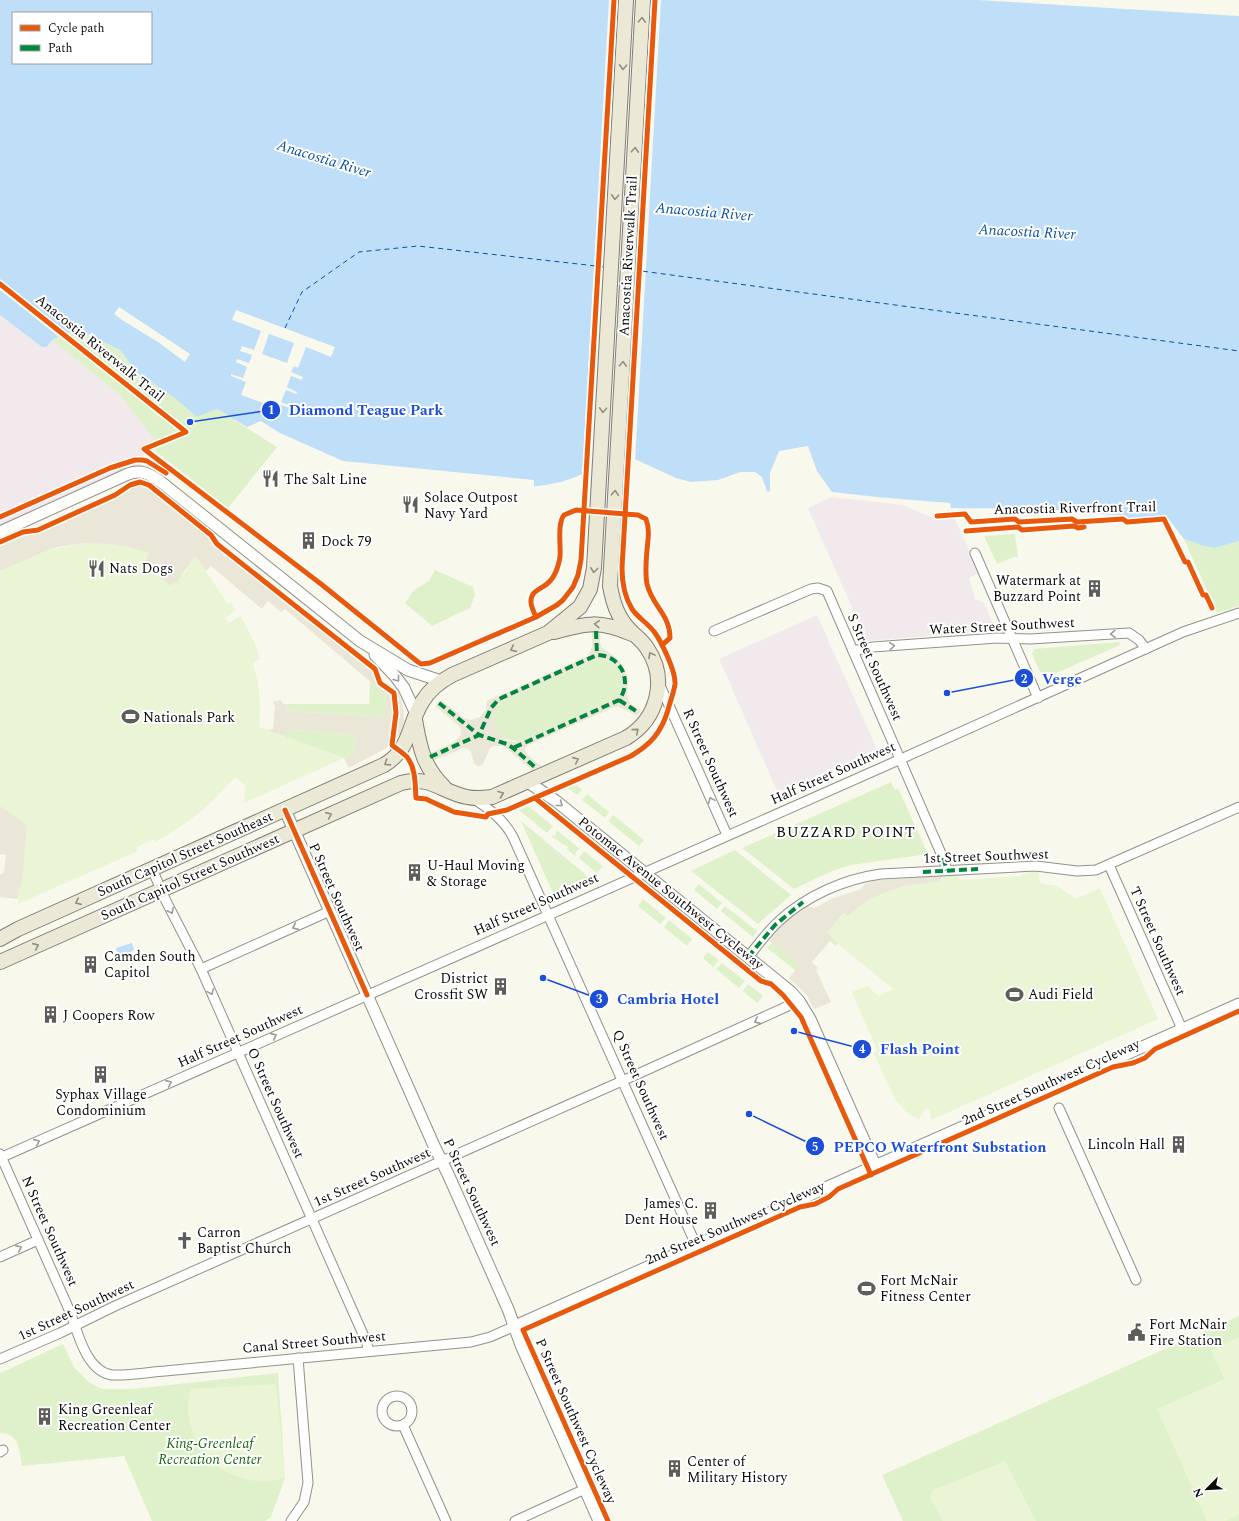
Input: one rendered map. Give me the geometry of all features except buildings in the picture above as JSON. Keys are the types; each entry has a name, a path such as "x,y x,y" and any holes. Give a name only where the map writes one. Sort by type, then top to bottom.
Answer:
{"main road":[{"name":"South Capitol Street Southeast","path":"0,939 18,929 285,810 388,762 397,756 404,745 415,717 428,694 441,681 548,633 576,612 587,596 593,576 596,532 626,0"},
{"name":"South Capitol Street Southwest","path":"0,962 401,783 423,781 460,795 473,798 492,797 632,734 643,725 652,711 657,697 657,668 651,654 641,640 620,617 611,594 610,579 643,0"},
{"path":"548,633 581,625 596,624 612,626 635,634"},
{"name":"South Capitol Street Southwest","path":"415,717 421,753 424,760 434,776 448,790"},
{"path":"0,935 18,929"}],"street":[{"path":"1,529 128,474 142,471 161,482 360,641 395,676 404,688 415,717"},
{"path":"975,553 1038,698"},
{"name":"S Street Southwest","path":"714,631 811,589 821,588 827,591 947,870"},
{"name":"Half Street Southwest","path":"0,1156 1187,631 1239,613"},
{"name":"Water Street Southwest","path":"853,652 868,648 888,646 997,638 1030,639 1129,633 1140,640 1146,649"},
{"path":"360,641 408,670 441,681"},
{"name":"R Street Southwest","path":"658,681 727,835"},
{"path":"528,782 556,801 788,988 799,1001 810,1019 875,1165"},
{"name":"Q Street Southwest","path":"473,798 491,810 511,833 696,1245"},
{"name":"1st Street Southwest","path":"748,956 771,929 803,902 848,882 871,876 947,870 1036,866 1089,871 1098,870 1239,808"},
{"name":"P Street Southwest","path":"285,810 442,1161 515,1326 524,1352 600,1521"},
{"name":"T Street Southwest","path":"1109,865 1182,1029"},
{"name":"O Street Southwest","path":"152,869 160,890 201,970 238,1052 366,1341 368,1351"},
{"path":"201,970 330,912"},
{"name":"1st Street Southwest","path":"0,1360 799,1001"},
{"path":"515,1326 1239,1004"},
{"path":"1059,1108 1136,1280"},
{"name":"N Street Southwest","path":"0,1156 91,1362 98,1369 112,1374"},
{"path":"0,1257 38,1240"},
{"name":"Canal Street Southwest","path":"112,1374 165,1371 474,1341 490,1337 515,1326"},
{"path":"292,1521 304,1502 308,1483 298,1358"},
{"path":"403,1425 446,1521"},
{"path":"515,1521 585,1489"}],"shaded area":[{"path":"0,315 42,347 47,347 52,340 120,395 154,439 145,443 141,471 0,533"},
{"path":"137,484 146,485 212,539 214,543 372,668 377,669 380,677 398,691 403,706 404,719 402,731 392,745 349,768 344,758 354,754 356,735 286,729 285,736 266,730 273,729 275,707 273,702 281,700 283,704 288,704 287,711 385,717 387,696 285,609 281,612 268,601 262,609 211,566 206,571 195,556 176,583 174,582 171,586 159,577 162,572 145,563 149,553 129,547 110,544 84,543 58,547 0,571 0,544 28,531 34,532 124,492 127,487"},
{"path":"831,497 903,505 936,519 954,517 979,573 969,578 975,599 984,603 994,627 990,631 867,641 808,508"},
{"path":"817,615 877,749 778,793 719,659"},
{"path":"592,631 600,631 600,642 602,648 617,658 624,667 628,679 628,699 631,704 641,710 637,716 619,707 614,707 528,745 525,749 526,753 541,766 532,770 505,747 501,746 494,746 490,748 483,764 480,766 477,766 474,763 471,752 464,748 432,761 429,754 456,741 461,735 459,726 435,706 441,700 464,718 471,720 480,717 486,709 487,701 588,656 592,647","holes":["594,660 608,660 621,672 623,684 620,692 614,699 524,740 513,742 507,740 498,733 493,717 498,705 503,701"]},
{"path":"0,806 27,825 22,886 19,888 18,899 0,897 0,875 4,873 6,855 0,854"},
{"path":"945,876 939,880 940,881 904,886 886,892 868,900 848,916 843,913 827,933 838,943 836,946 830,941 812,962 818,968 816,970 831,1002 820,1007 814,1009 806,994 789,978 799,965 768,940 782,924 806,905 815,908 831,899 861,889 865,884 877,880"}],"green space":[{"path":"75,330 84,332 120,350 138,373 176,399 197,417 217,409 277,447 228,508 145,443 154,439 120,395 52,340"},
{"path":"1015,534 1018,557 1014,557 997,564 984,536"},
{"path":"1184,539 1215,548 1239,541 1239,606 1217,613"},
{"name":"Nationals Park","path":"84,543 110,544 129,547 149,553 162,572 176,582 187,570 186,568 195,556 228,604 231,602 236,610 225,618 229,623 240,616 256,648 260,659 253,663 259,695 259,727 285,736 288,739 289,737 300,743 301,742 344,758 244,803 246,786 235,777 208,805 167,835 155,842 154,839 137,847 138,851 18,904 19,888 22,886 27,825 0,806 0,571 46,551"},
{"path":"435,570 473,587 475,595 470,608 432,626 405,603 414,590 429,581"},
{"path":"1119,642 1120,645 1045,678 1042,676 1032,654 1034,649"},
{"path":"599,659 613,664 618,668 621,674 623,680 622,686 614,699 524,740 515,741 507,739 500,735 496,730 493,723 493,716 503,701"},
{"path":"370,682 387,696 386,717 287,711 288,704 369,704"},
{"path":"285,729 356,735 354,754 344,758 300,743 289,737 289,739 285,738"},
{"path":"891,782 895,790 898,788 928,854 851,865 832,871 794,889 742,848"},
{"path":"576,785 582,790 577,795 568,788"},
{"path":"587,794 609,812 605,818 582,800"},
{"path":"528,806 553,826 547,833 519,810"},
{"path":"613,815 644,840 639,846 608,821"},
{"path":"521,821 591,879 554,895"},
{"path":"557,830 580,849 575,852 575,856 567,849 568,847 552,837 553,835 555,836"},
{"path":"735,850 791,895 758,924 691,871"},
{"path":"584,851 603,866 597,873 579,858"},
{"name":"Audi Field","path":"1038,868 1040,883 1057,886 1076,899 1100,888 1158,1019 931,1120 930,1110 925,1108 919,1120 907,1113 895,1099 874,1054 877,1050 852,992 867,986 879,996 893,989 826,934 843,913 848,916 868,900 904,886 939,880 956,872 960,880 1020,876"},
{"path":"699,884 722,903 717,909 694,890"},
{"path":"643,899 666,918 660,924 638,906"},
{"path":"725,906 757,931 753,937 721,911"},
{"path":"669,920 692,939 687,946 664,927"},
{"path":"772,943 799,965 795,970 767,948"},
{"path":"708,952 719,960 713,967 703,958"},
{"path":"722,963 745,981 739,988 716,969"},
{"path":"748,984 763,996 757,1003 743,991"},
{"path":"1239,1316 1239,1521 903,1521 882,1475"},
{"path":"1239,1337 1239,1515 1226,1521 1207,1521 1157,1409 1224,1379 1211,1350"},
{"name":"King-Greenleaf Recreation Center","path":"63,1344 74,1367 89,1382 102,1389 132,1389 278,1373 285,1478 271,1517 265,1521 152,1521 124,1456 22,1466 19,1449 15,1439 6,1434 0,1433 0,1373"},
{"path":"276,1384 285,1478 270,1481 245,1479 223,1470 213,1463 198,1444 193,1433 188,1407 190,1389"},
{"path":"1005,1461 1036,1521 943,1521 930,1498 933,1490"}],"water":[{"name":"Anacostia River","path":"0,0 978,0 1239,16 1239,541 1215,548 1184,539 1167,517 1128,519 1124,516 1046,509 951,508 950,503 832,492 817,471 808,446 779,451 770,473 769,492 767,491 762,477 755,472 741,472 718,480 691,482 676,478 626,455 611,453 584,473 570,479 540,486 534,486 534,480 343,461 280,433 261,421 247,427 217,409 197,417 176,399 138,373 120,350 84,332 75,330 52,340 47,347 42,347 0,315"},
{"path":"132,943 134,950 119,958 116,948"}],"pier":[{"path":"609,0 661,0 635,462 617,455 612,455 598,467 582,476"},
{"path":"0,279 67,333 59,337 0,290"},
{"path":"119,307 190,354 185,362 158,342 114,314"},
{"path":"236,310 335,347 331,357 306,347 298,368 294,366 291,372 303,377 302,380 291,376 287,387 297,392 296,394 286,390 281,402 293,407 292,409 276,403 274,407 241,395 246,382 231,376 231,374 243,378 247,367 236,362 237,359 249,363 252,355 240,351 242,346 254,350 261,331 232,320","holes":["269,334 294,343 287,363 262,354"]}],"ferry route":[{"path":"285,328 302,292 359,252 418,246 605,267"},
{"path":"634,270 1239,351"}],"marked path":[{"path":"596,631 597,655"},
{"path":"430,757 479,735 491,708 499,699 597,655 613,659 618,664 625,677 623,693 619,700 513,748"},
{"path":"619,700 639,713"},
{"path":"439,703 479,735 507,744 536,768"},
{"path":"943,858 947,870"},
{"path":"923,872 978,869"},
{"path":"748,957 775,925 803,902"}],"cycle path":[{"name":"Anacostia Riverwalk Trail","path":"0,284 186,432 144,449 321,584 421,664 430,663 536,617 563,600 573,587 578,575 581,560 614,0"},
{"name":"Anacostia Riverwalk Trail","path":"0,542 23,532 38,530 115,495 130,485 140,482 149,485 211,535 217,544 375,669 380,683 394,693 396,713 392,745 410,761 414,777 416,798 426,799 454,812 486,817 488,814 507,810 631,756 644,747 650,742 662,725 675,684 671,665 665,650 653,630 634,612 629,604 624,589 622,574 655,0"},
{"path":"0,517 110,468 135,460 147,461 166,473"},
{"path":"536,617 531,599 534,593 550,581 557,570 560,557 561,524 564,515 576,510 638,515 646,519 648,527 646,576 649,592 664,616 669,630 670,638 662,645"},
{"name":"Anacostia Riverfront Trail","path":"937,516 965,514 971,522 1015,519 1019,522 1072,519 1077,522 1123,519 1127,522 1164,519 1185,562 1188,562 1203,595 1206,595 1212,608"},
{"path":"966,531 1018,527 1022,530 1074,526 1078,528 1084,527"},
{"name":"Potomac Avenue Southwest Cycleway","path":"535,798 761,981 771,984 783,995 801,1017 871,1175"},
{"path":"285,810 367,995"},
{"name":"2nd Street Southwest Cycleway","path":"608,1521 523,1330 800,1207 815,1204 829,1197 838,1189 1113,1067 1133,1063 1145,1058 1155,1049 1239,1011"}],"place":[{"name":"Diamond Teague Park","path":"190,422"},
{"name":"The Salt Line","path":"271,479"},
{"name":"Solace Outpost Navy Yard","path":"411,505"},
{"name":"Dock 79","path":"308,541"},
{"name":"Nats Dogs","path":"96,568"},
{"name":"Watermark at Buzzard Point","path":"1094,588"},
{"name":"Verge","path":"947,693"},
{"name":"Nationals Park","path":"130,717"},
{"name":"U-Haul Moving & Storage","path":"414,873"},
{"name":"Camden South Capitol","path":"91,964"},
{"name":"Cambria Hotel","path":"543,978"},
{"name":"District Crossfit SW","path":"501,986"},
{"name":"Audi Field","path":"1015,994"},
{"name":"J Coopers Row","path":"50,1015"},
{"name":"Flash Point","path":"794,1031"},
{"name":"Syphax Village Condominium","path":"101,1074"},
{"name":"PEPCO Waterfront Substation","path":"749,1114"},
{"name":"Lincoln Hall","path":"1178,1144"},
{"name":"James C. Dent House","path":"711,1211"},
{"name":"Carron Baptist Church","path":"184,1240"},
{"name":"Fort McNair Fitness Center","path":"867,1288"},
{"name":"Fort McNair Fire Station","path":"1136,1332"},
{"name":"King Greenleaf Recreation Center","path":"45,1417"},
{"name":"Center of Military History","path":"674,1469"}],"district":[{"name":"BUZZARD POINT","path":"846,832"}]}
